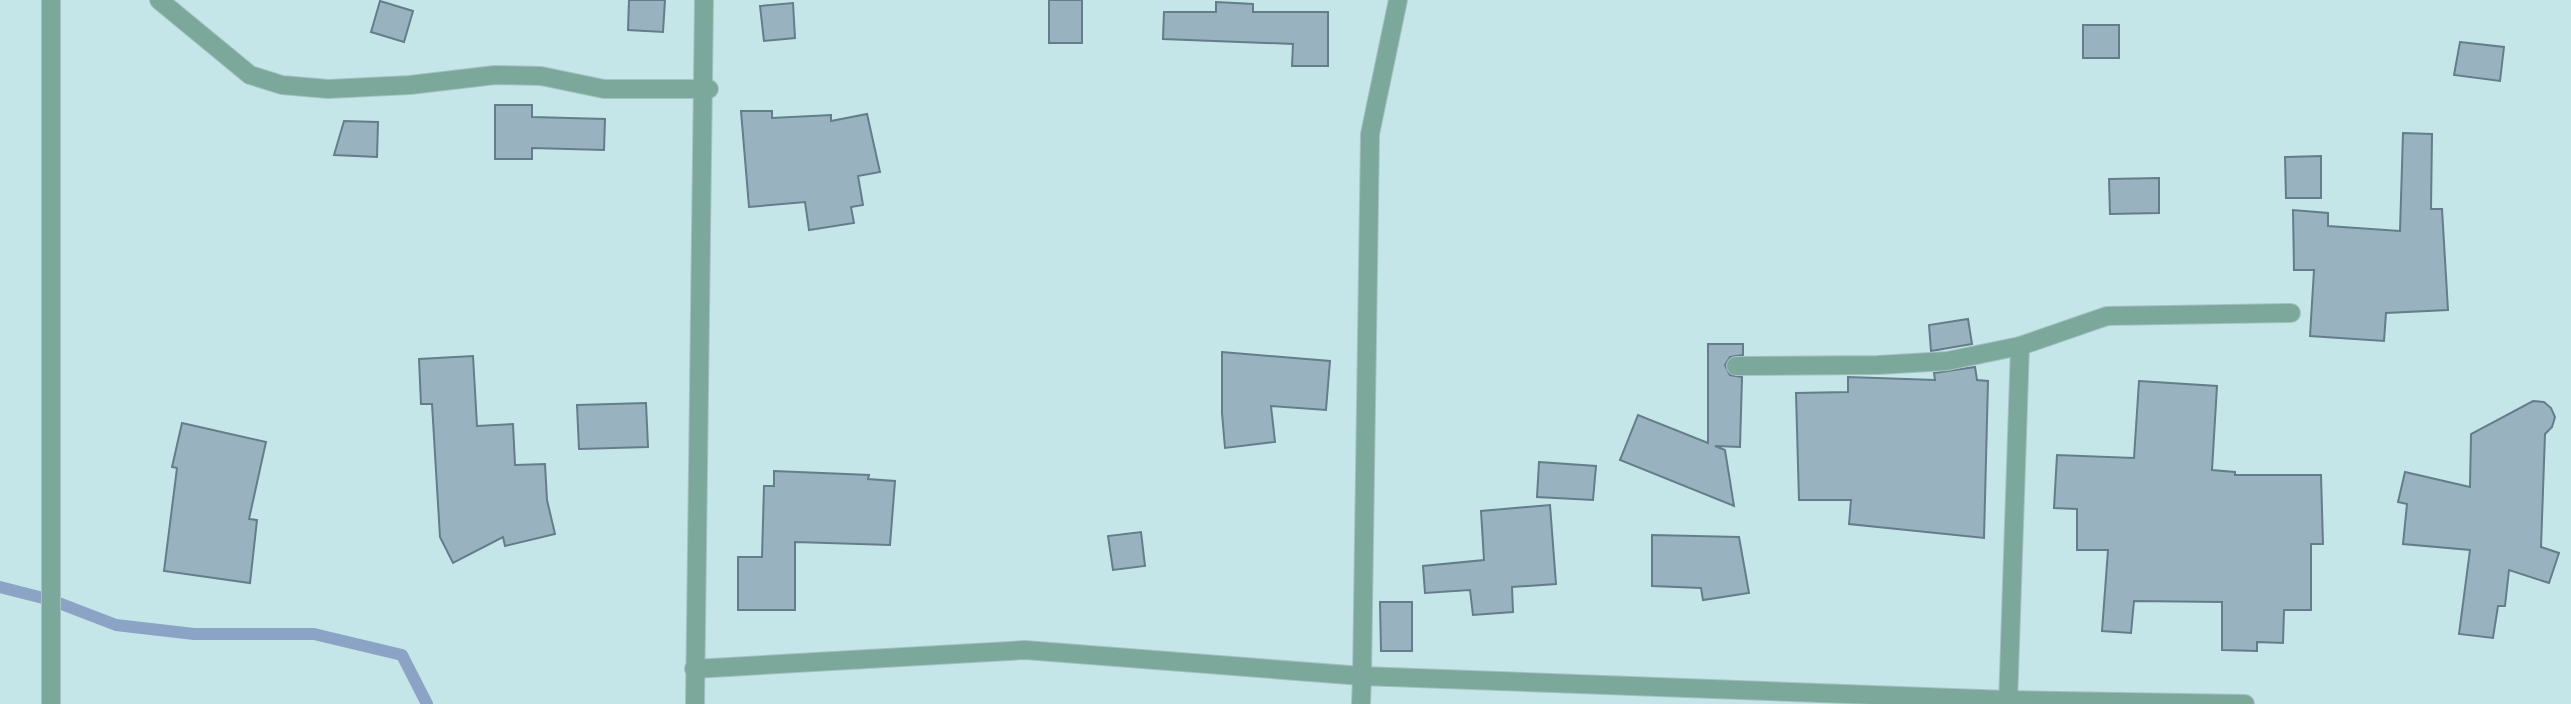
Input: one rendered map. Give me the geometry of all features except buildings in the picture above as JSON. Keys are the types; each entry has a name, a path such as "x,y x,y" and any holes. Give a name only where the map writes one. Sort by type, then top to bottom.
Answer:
{"street":[{"path":"51,0 51,704"},
{"path":"159,0 250,75 282,85 328,89 410,85 495,75 541,76 604,89 707,89"},
{"path":"695,704 707,89 704,0"},
{"path":"1362,704 1370,134 1398,0"},
{"path":"1736,366 1878,365 1947,361 2020,345 2107,316 2291,313"},
{"path":"2008,702 2020,345"},
{"path":"694,669 1025,650 1362,676 2008,702 2245,704"}],"waterway":[{"path":"0,587 51,600 116,625 194,634 314,634 402,655 427,704"}]}
